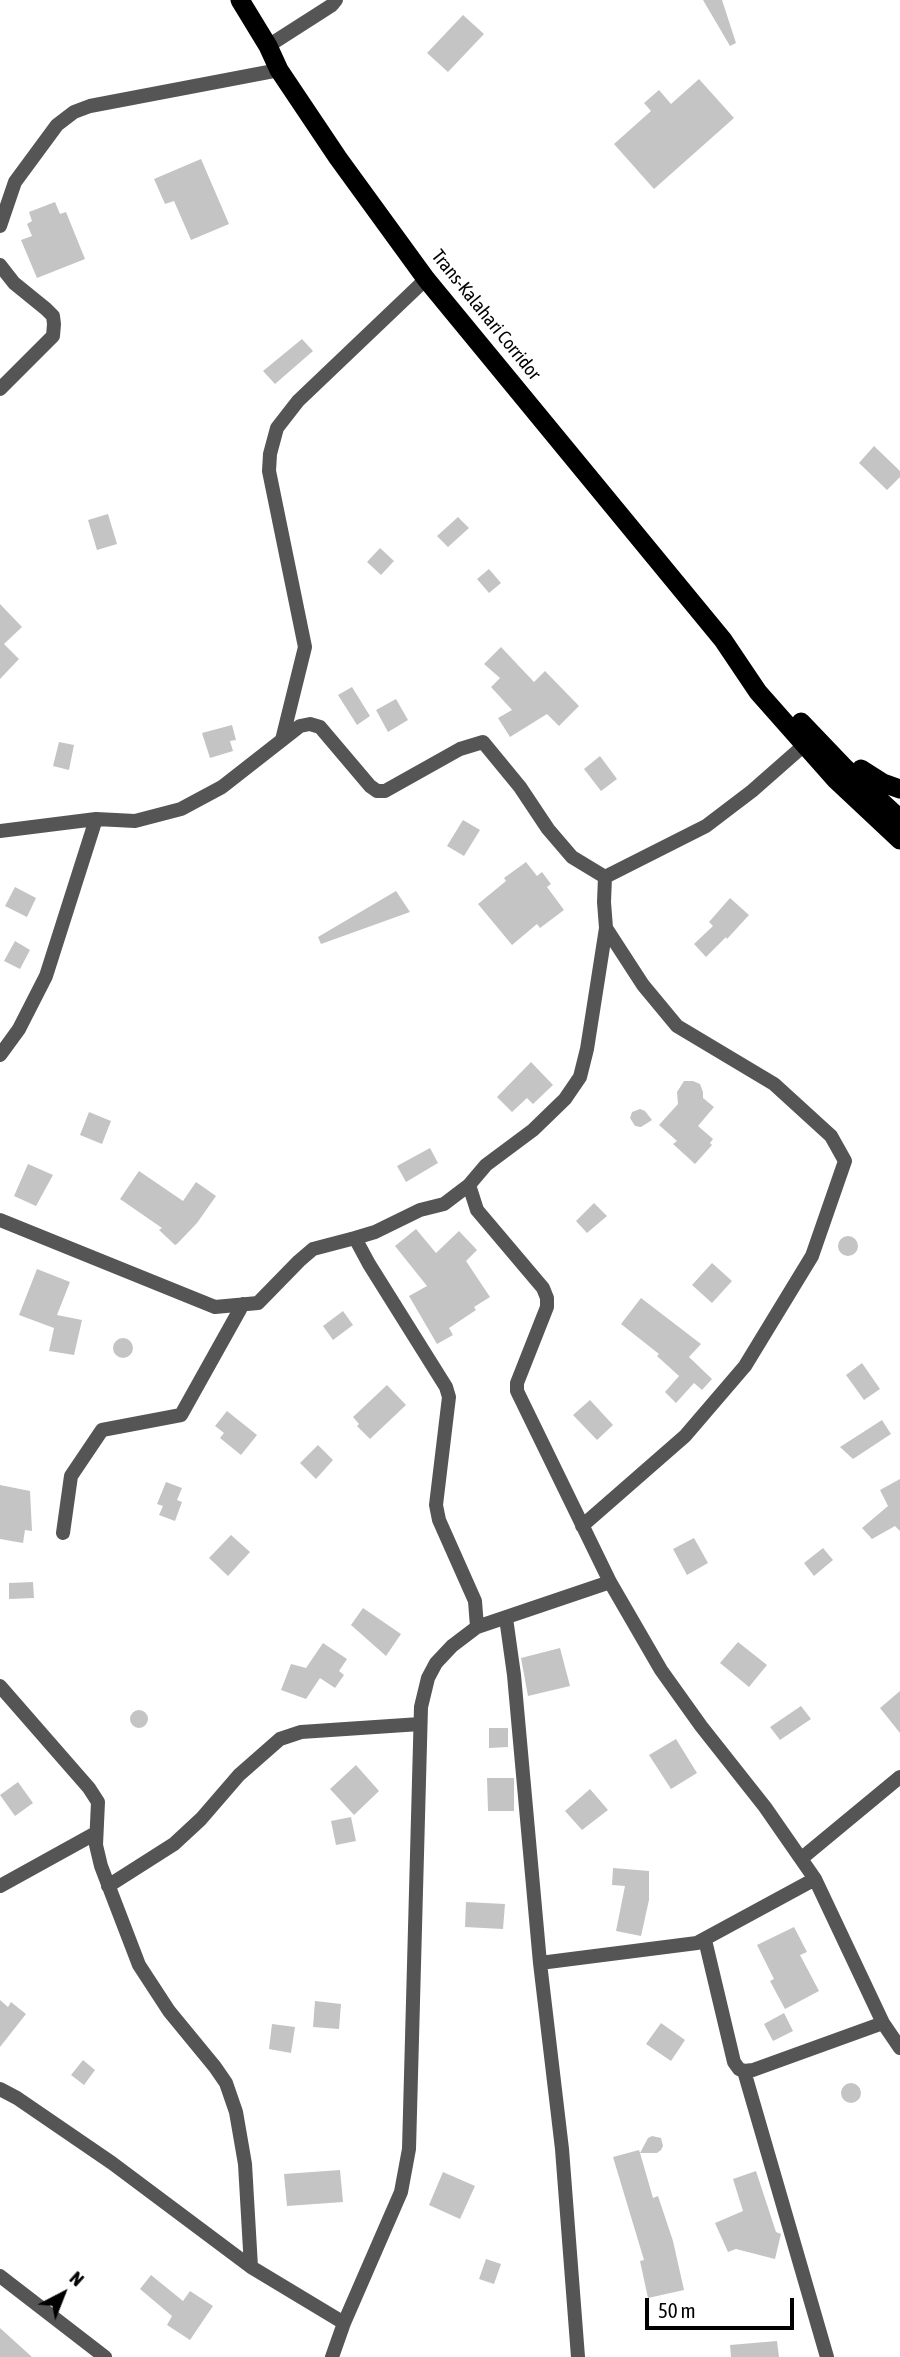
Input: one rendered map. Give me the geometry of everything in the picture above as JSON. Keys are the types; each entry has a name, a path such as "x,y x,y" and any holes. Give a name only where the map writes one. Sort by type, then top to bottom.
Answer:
{"highway":[{"name":"Trans-Kalahari Corridor","path":"240,0 279,70 338,158 426,279 723,640 766,683 835,779 900,840"},
{"name":"Trans-Kalahari Corridor","path":"809,741 900,819"},
{"path":"809,741 883,783 900,789"}],"street":[{"path":"268,46 332,5 335,0"},
{"path":"0,226 15,182 57,125 74,112 90,106 279,70"},
{"path":"0,265 14,283 53,316 54,324 53,336 0,389"},
{"path":"282,740 305,647 269,471 277,428 298,401 426,279"},
{"path":"0,831 96,819 135,821 181,809 222,788 300,726 310,724 320,727 377,791 385,791 460,749 483,742 520,787 548,830 572,857 605,877"},
{"path":"605,877 706,826 752,791 809,741"},
{"path":"0,1055 19,1029 47,976 96,819"},
{"path":"0,1220 215,1307 258,1303 313,1249 374,1232 420,1210 444,1203 470,1185 486,1165 533,1129 565,1099 580,1077 606,928 605,877"},
{"path":"582,1526 685,1436 745,1366 811,1256 845,1161 831,1136 774,1084 677,1026 643,985 606,928"},
{"path":"470,1185 477,1210 543,1288 547,1298 547,1307 517,1383 517,1391 582,1526 610,1582 661,1670 815,1879 883,2023 900,2048"},
{"path":"355,1238 446,1387 449,1397 436,1505 439,1520 475,1601 477,1627"},
{"path":"63,1533 71,1476 102,1430 181,1415 243,1304"},
{"path":"332,2357 401,2192 409,2149 421,1707 428,1678 436,1663 452,1646 477,1627 610,1582"},
{"path":"506,1618 540,1963 562,2150 578,2357"},
{"path":"0,1686 89,1788 98,1802 96,1845 108,1885 139,1965 169,2011 226,2083 236,2112 245,2164 251,2267"},
{"path":"108,1885 174,1844 201,1819 239,1775 280,1739 301,1732 421,1724"},
{"path":"802,1858 900,1777"},
{"path":"0,1886 96,1833"},
{"path":"540,1963 689,1946 705,1940 815,1879"},
{"path":"705,1940 734,2062 744,2071 883,2023"},
{"path":"744,2071 827,2357"},
{"path":"0,2089 112,2163 251,2267 344,2323"},
{"path":"0,2276 105,2357"}],"building":[{"path":"703,0 722,0 736,43 730,46"},
{"path":"463,15 484,34 448,72 427,53"},
{"path":"699,79 734,118 654,189 614,144 651,111 644,103 659,90 671,104"},
{"path":"201,159 229,224 191,240 174,201 165,204 154,179"},
{"path":"55,202 60,214 66,212 85,259 37,278 21,240 32,236 27,224 32,221 29,212"},
{"path":"302,339 313,351 275,384 263,371"},
{"path":"874,446 900,471 900,477 887,490 859,463"},
{"path":"108,514 117,544 97,550 88,520"},
{"path":"458,517 469,528 448,547 437,536"},
{"path":"380,548 394,561 381,575 367,562"},
{"path":"489,569 501,583 489,593 477,579"},
{"path":"0,604 22,627 4,644 19,659 0,679"},
{"path":"501,647 534,682 545,671 579,706 559,726 547,714 510,737 498,718 512,710 491,687 500,678 484,664"},
{"path":"352,687 370,716 357,725 338,695"},
{"path":"396,699 408,720 388,732 376,710"},
{"path":"232,725 236,740 230,741 233,751 210,758 202,733"},
{"path":"59,742 74,745 69,770 53,766"},
{"path":"600,756 617,779 601,791 584,769"},
{"path":"463,820 480,830 464,856 447,846"},
{"path":"526,862 537,876 542,872 551,884 547,887 564,910 540,928 537,924 512,945 478,904 506,881 504,878"},
{"path":"15,887 36,898 27,917 5,906"},
{"path":"396,891 410,912 321,944 318,937"},
{"path":"730,898 749,915 706,957 694,944 713,926 709,922"},
{"path":"15,941 30,950 20,969 4,961"},
{"path":"531,1062 553,1085 533,1104 527,1098 512,1112 497,1097"},
{"path":"684,1081 700,1084 703,1098 714,1107 698,1126 713,1139 710,1143 712,1145 695,1164 673,1144 677,1141 659,1125 678,1104 677,1092"},
{"path":"640,1109 652,1120 641,1127 635,1126 630,1118 632,1112"},
{"path":"89,1112 111,1121 102,1144 80,1135"},
{"path":"430,1148 438,1163 406,1182 397,1166"},
{"path":"28,1164 53,1175 36,1206 14,1196"},
{"path":"139,1171 183,1201 196,1182 216,1196 197,1223 177,1244 159,1230 162,1228 120,1199"},
{"path":"594,1203 607,1216 587,1233 576,1221"},
{"path":"416,1229 436,1253 459,1231 477,1250 466,1261 490,1297 449,1328 453,1335 437,1344 409,1296 427,1286 395,1246"},
{"path":"848,1236 855,1239 858,1246 855,1253 848,1256 841,1253 838,1246 841,1239"},
{"path":"712,1263 732,1281 712,1303 692,1285"},
{"path":"37,1269 70,1282 57,1315 82,1320 74,1355 49,1351 54,1328 19,1315"},
{"path":"641,1298 701,1344 689,1357 712,1379 702,1390 694,1383 676,1403 665,1392 679,1376 657,1356 659,1354 621,1324"},
{"path":"343,1311 353,1325 333,1340 323,1326"},
{"path":"123,1338 130,1341 133,1348 130,1355 123,1358 116,1355 113,1348 116,1341"},
{"path":"862,1363 880,1389 864,1400 846,1375"},
{"path":"387,1385 406,1405 370,1439 357,1426 359,1424 353,1417"},
{"path":"590,1400 613,1425 597,1440 573,1415"},
{"path":"227,1411 257,1435 241,1455 220,1438 224,1433 215,1426"},
{"path":"882,1420 891,1434 853,1459 840,1447"},
{"path":"318,1445 333,1460 316,1479 300,1463"},
{"path":"900,1479 900,1531 895,1526 872,1539 862,1528 888,1506 880,1490"},
{"path":"166,1482 182,1488 177,1500 182,1502 175,1521 159,1515 163,1506 157,1504"},
{"path":"0,1485 30,1491 32,1531 25,1530 23,1543 0,1539"},
{"path":"231,1535 250,1552 228,1576 209,1558"},
{"path":"694,1538 708,1563 687,1575 673,1549"},
{"path":"823,1548 833,1560 814,1576 804,1563"},
{"path":"33,1582 34,1598 9,1599 9,1583"},
{"path":"363,1608 401,1634 386,1656 351,1625"},
{"path":"738,1642 767,1665 749,1687 720,1663"},
{"path":"323,1643 347,1659 339,1671 344,1675 335,1688 320,1678 306,1699 281,1690 291,1664 306,1668"},
{"path":"560,1648 570,1686 528,1696 521,1658"},
{"path":"900,1691 900,1733 880,1708"},
{"path":"801,1706 811,1719 780,1740 770,1727"},
{"path":"139,1710 145,1713 148,1719 145,1725 139,1728 133,1725 130,1719 133,1713"},
{"path":"489,1728 508,1728 508,1747 489,1748"},
{"path":"676,1739 697,1773 671,1789 649,1755"},
{"path":"356,1765 379,1791 354,1815 330,1789"},
{"path":"487,1778 514,1778 514,1811 488,1811"},
{"path":"18,1782 33,1803 15,1816 0,1795"},
{"path":"590,1789 608,1810 582,1830 565,1811"},
{"path":"351,1817 356,1841 336,1845 331,1821"},
{"path":"613,1868 649,1871 649,1900 641,1936 616,1931 625,1886 612,1885"},
{"path":"466,1902 505,1904 503,1929 465,1927"},
{"path":"794,1927 807,1952 800,1955 819,1991 785,2009 770,1981 774,1979 757,1945"},
{"path":"0,2000 8,2007 11,2002 26,2014 0,2047"},
{"path":"315,2001 341,2004 339,2029 313,2027"},
{"path":"784,2013 793,2031 773,2041 764,2024"},
{"path":"661,2023 685,2040 671,2061 646,2044"},
{"path":"272,2024 295,2027 291,2053 269,2049"},
{"path":"83,2060 95,2070 84,2085 71,2075"},
{"path":"851,2083 858,2086 861,2093 858,2100 851,2103 844,2100 841,2093 844,2086"},
{"path":"648,2138 661,2138 663,2146 657,2153 640,2153"},
{"path":"639,2150 653,2198 658,2196 673,2241 684,2290 648,2298 640,2261 644,2260 613,2157"},
{"path":"340,2170 343,2202 287,2206 284,2174"},
{"path":"756,2171 776,2232 781,2234 775,2259 736,2249 728,2252 715,2223 743,2211 733,2179"},
{"path":"443,2172 475,2186 460,2219 429,2205"},
{"path":"486,2259 501,2264 494,2284 479,2279"},
{"path":"151,2275 183,2301 190,2291 213,2306 190,2340 167,2325 172,2316 140,2289"},
{"path":"0,2328 32,2357 0,2357"},
{"path":"777,2341 779,2357 731,2357 730,2345"}]}
